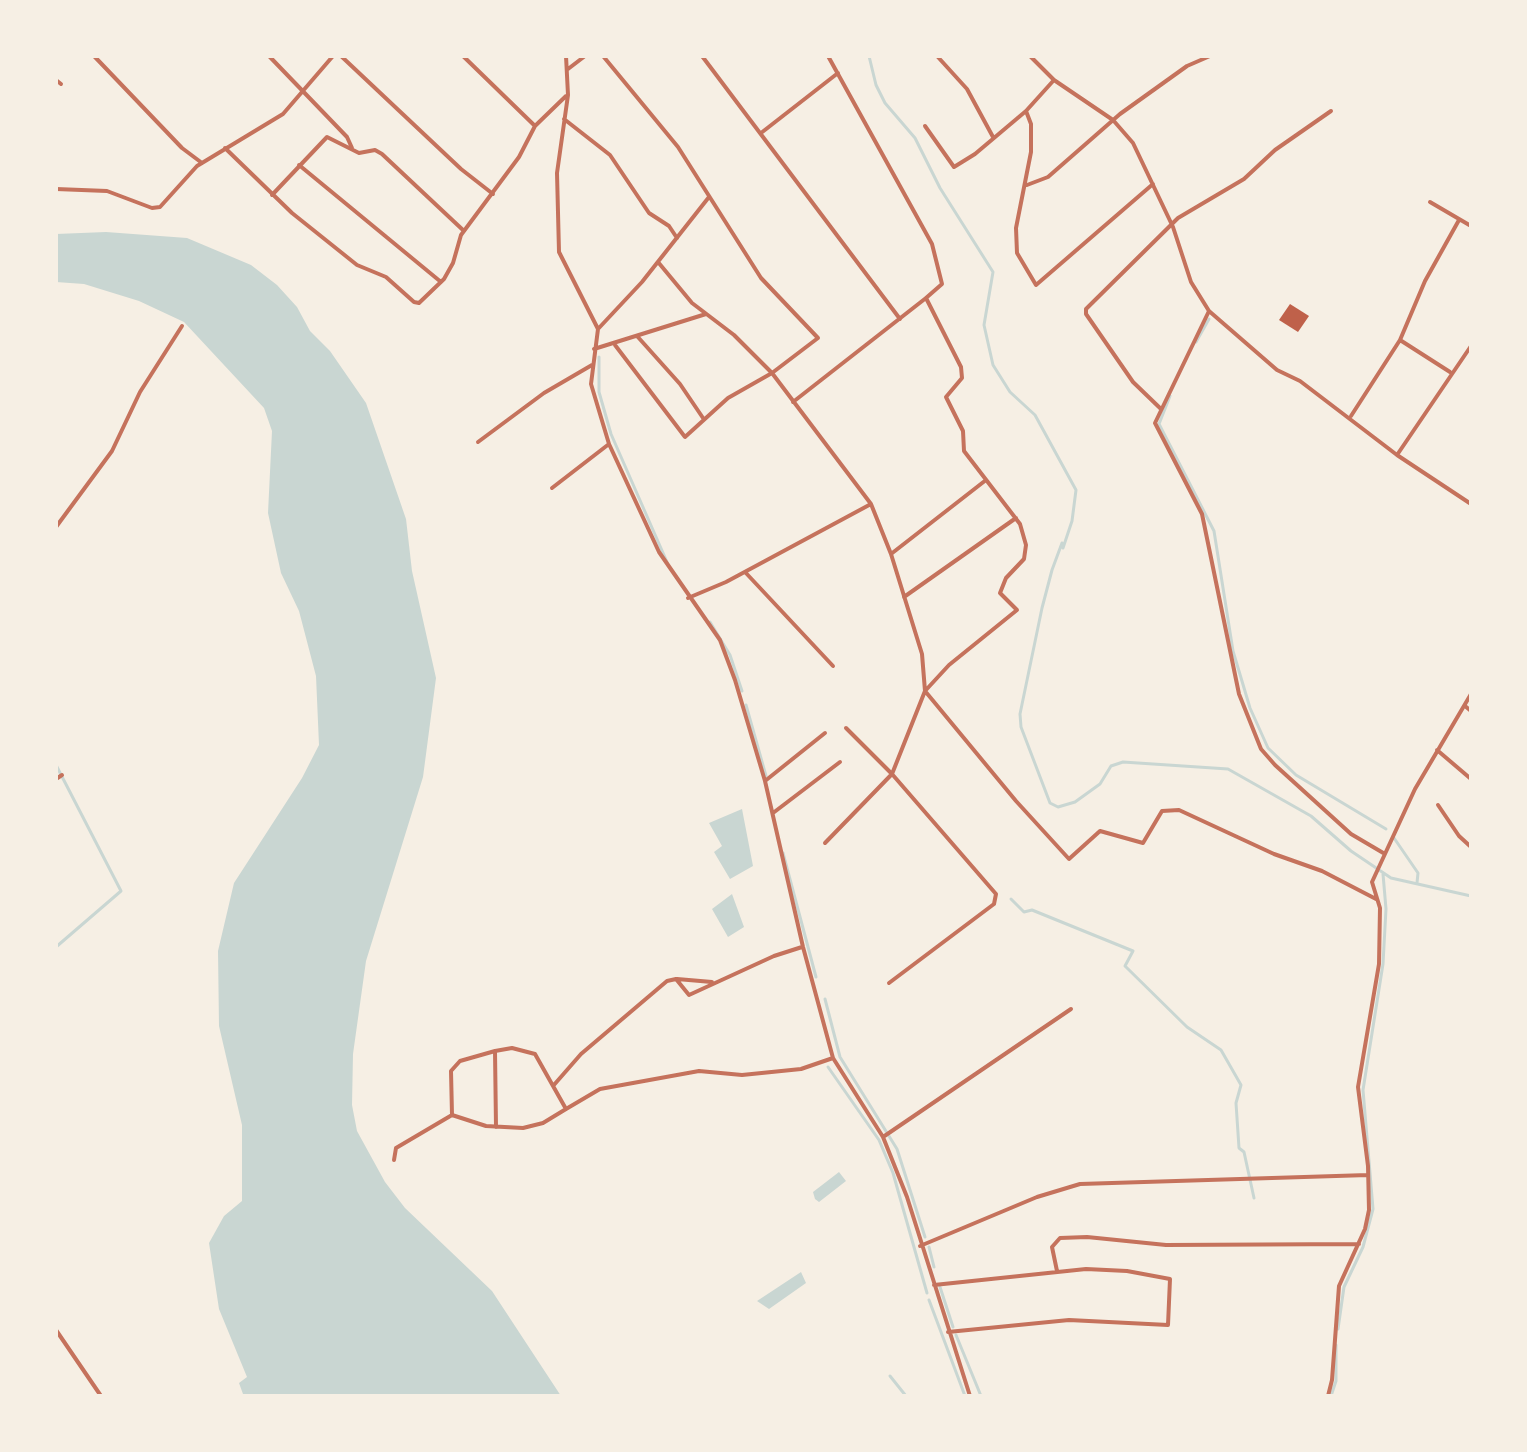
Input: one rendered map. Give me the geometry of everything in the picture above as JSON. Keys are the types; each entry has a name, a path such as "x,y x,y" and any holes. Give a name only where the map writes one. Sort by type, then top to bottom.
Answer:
{"street":[{"path":"94,56 182,148 202,163"},
{"path":"269,56 347,137 352,148"},
{"path":"56,189 107,191 152,208 160,207 202,163 283,114 333,56"},
{"path":"341,56 461,169 493,194"},
{"path":"463,56 535,126"},
{"path":"566,56 568,95 557,173 559,252 598,329"},
{"path":"568,69 585,56"},
{"path":"603,56 678,147 761,278 818,338 772,373 739,390 685,437 615,345"},
{"path":"793,402 942,284 932,244 849,99 828,56"},
{"path":"937,56 967,89 993,137"},
{"path":"1030,56 1054,80 1113,120 1133,143 1173,227 1191,282 1209,311 1277,370 1300,381 1351,416 1397,455 1471,504"},
{"path":"1026,185 1048,177 1113,120 1187,66 1210,56"},
{"path":"704,57 900,319"},
{"path":"761,133 838,73"},
{"path":"56,80 61,84"},
{"path":"925,126 954,167 975,154 1026,111 1054,80"},
{"path":"225,148 272,195 357,265 386,277 414,302 424,301 441,282 453,263 464,231 493,194 535,126 568,95"},
{"path":"1026,111 1031,124 1031,152 1015,242 1017,253 1036,285 1153,184"},
{"path":"1161,409 1133,382 1086,314 1086,309 1173,227 1178,218 1244,179 1275,150 1331,111"},
{"path":"564,119 610,155 623,169 649,213 669,226 677,238"},
{"path":"272,195 327,137 364,154 375,150 382,154 464,231"},
{"path":"299,165 441,282"},
{"path":"709,197 658,262 598,329 591,384 609,444 659,552 720,640 765,781 803,947 833,1058 886,1135 970,1396"},
{"path":"1430,202 1471,226"},
{"path":"1351,416 1400,340 1425,281 1459,220"},
{"path":"658,262 674,285 734,335 772,373 871,504 891,554 922,654 925,691 1016,801 1069,859 1100,831 1135,844 1143,843 1162,811 1179,810 1217,830 1322,871 1376,899"},
{"path":"825,843 892,774 925,691 949,665 1017,610 1000,593 1006,578 1024,559 1026,545 1016,518 964,451 963,431 946,397 962,378 961,367 926,298"},
{"path":"1209,311 1155,423 1202,514 1211,544 1239,694 1261,749 1351,834 1385,854"},
{"path":"594,349 615,345 706,314"},
{"path":"56,527 112,451 140,392 182,326"},
{"path":"637,336 680,384 704,419"},
{"path":"1400,340 1450,372"},
{"path":"1397,455 1450,372 1471,346"},
{"path":"478,442 544,393 592,365"},
{"path":"552,488 609,444"},
{"path":"891,554 986,480"},
{"path":"688,598 745,572 871,504"},
{"path":"904,597 1016,518"},
{"path":"745,572 833,666"},
{"path":"1328,1396 1339,1286 1359,1244 1369,1210 1358,1087 1379,964 1380,908 1373,878 1437,750 1471,694"},
{"path":"1465,706 1471,711"},
{"path":"846,728 892,774 992,888 996,900 889,983"},
{"path":"765,781 825,733"},
{"path":"1437,750 1471,779"},
{"path":"773,813 840,762"},
{"path":"56,779 62,775"},
{"path":"1438,805 1459,836 1471,847"},
{"path":"676,979 689,995 774,956 803,947"},
{"path":"553,1086 581,1054 667,981 715,982"},
{"path":"886,1135 1071,1009"},
{"path":"452,1115 451,1071 460,1061 495,1051 531,1051 566,1109"},
{"path":"495,1051 496,1127"},
{"path":"394,1160 396,1148 452,1115 496,1127 523,1128 543,1123 600,1089 699,1071 742,1075 801,1069 833,1058"},
{"path":"920,1246 1037,1197 1080,1184 1368,1175"},
{"path":"1057,1271 1052,1247 1060,1238 1087,1237 1166,1245 1359,1244"},
{"path":"934,1285 1057,1271 1127,1271 1170,1279 1168,1325 1069,1320 948,1332"},
{"path":"56,1330 101,1396"}],"shaded area":[{"path":"106,232 187,238 251,265 277,285 297,307 310,331 330,351 366,403 406,519 412,571 436,678 423,777 366,961 353,1054 352,1105 357,1131 385,1182 405,1208 492,1291 561,1396 243,1394 239,1383 247,1377 219,1309 209,1243 224,1216 242,1201 242,1125 219,1026 218,951 234,883 302,778 319,745 316,676 299,611 281,573 268,513 272,431 264,408 184,322 139,301 84,284 56,282 56,234"},
{"path":"742,809 753,866 730,879 714,852 722,846 709,823"},
{"path":"732,894 744,927 728,937 712,909"},
{"path":"839,1172 846,1181 819,1202 815,1199 813,1192"},
{"path":"801,1272 806,1283 769,1309 757,1301"}],"building":[{"path":"1290,304 1309,316 1298,332 1279,320"}],"waterway":[{"path":"869,56 876,85 885,103 915,138 940,188 993,272 984,325 993,365 1010,392 1035,415 1076,490 1072,521 1052,570 1042,608 1020,714 1021,727 1050,803 1058,807 1075,802 1100,784 1111,766 1123,762 1228,769 1311,816 1351,851 1391,878 1471,896"},
{"path":"1196,342 1209,319"},
{"path":"599,357 599,392 611,434 667,562"},
{"path":"1170,396 1159,424 1214,531 1233,651 1250,708 1268,748 1296,775 1386,829"},
{"path":"710,622 730,655 742,691"},
{"path":"746,705 766,776"},
{"path":"56,765 121,891 56,947"},
{"path":"1394,838 1418,873 1417,883"},
{"path":"783,853 816,977"},
{"path":"1338,1329 1344,1287 1363,1247 1373,1209 1363,1090 1383,964 1386,909 1383,874"},
{"path":"1011,899 1024,912 1032,910 1133,951 1125,966 1187,1027 1221,1050 1241,1085 1236,1103 1239,1148 1244,1152 1254,1198"},
{"path":"825,999 840,1057 897,1149 925,1237"},
{"path":"828,1067 879,1140 893,1173 927,1293"},
{"path":"929,1247 934,1267"},
{"path":"940,1287 953,1327"},
{"path":"929,1300 965,1396"},
{"path":"956,1335 981,1396"},
{"path":"1331,1396 1336,1381 1336,1345"},
{"path":"890,1376 906,1396"}]}
